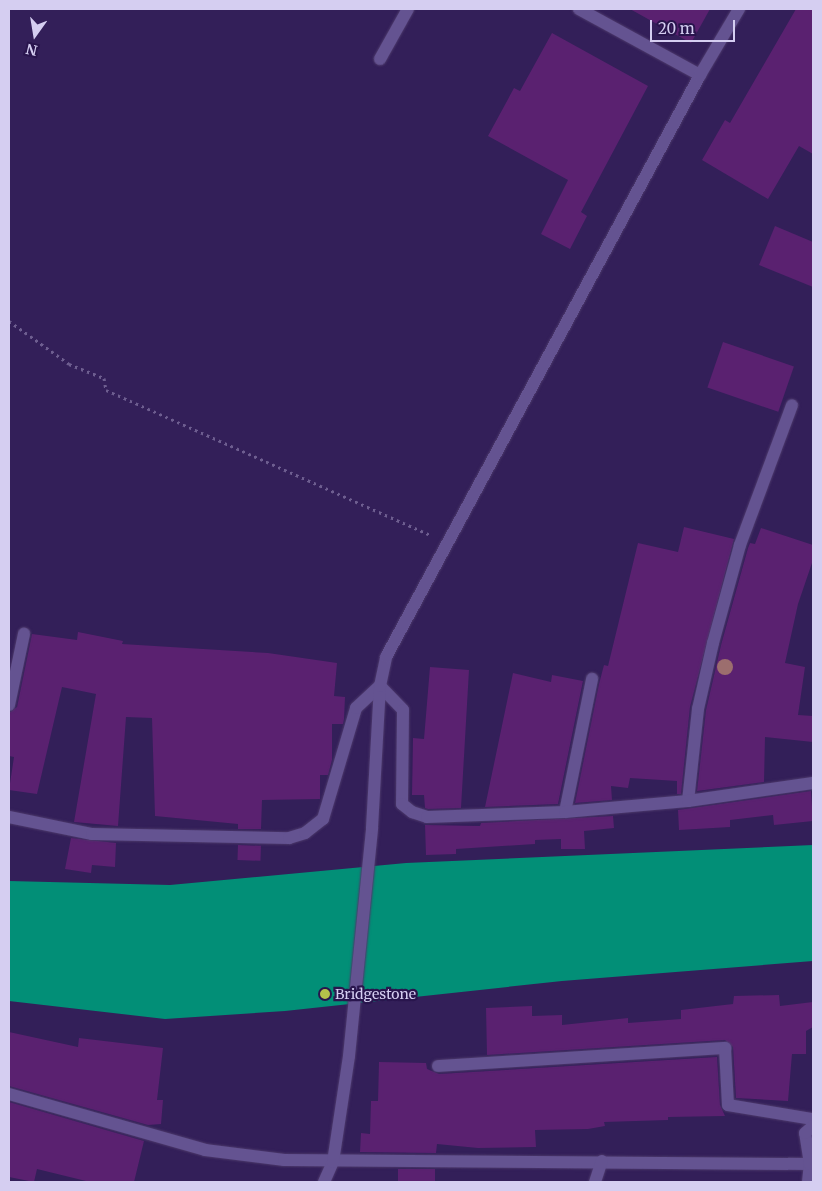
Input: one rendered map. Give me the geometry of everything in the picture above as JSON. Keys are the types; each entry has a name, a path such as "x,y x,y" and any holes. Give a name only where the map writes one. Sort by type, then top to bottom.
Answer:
{"street":[{"path":"380,59 408,9"},
{"path":"579,9 700,74"},
{"path":"324,1182 333,1162 349,1056 372,828 380,686 386,657 700,74 739,9"},
{"path":"688,800 698,709 713,643 740,545 792,405"},
{"path":"9,705 24,634"},
{"path":"565,812 592,679"},
{"path":"380,686 403,710 402,804 412,812 428,817 565,812 688,800 813,783"},
{"path":"9,817 92,834 289,838 305,833 323,819 356,708 380,686"},
{"path":"438,1066 725,1048 728,1105 813,1119"},
{"path":"9,1094 205,1150 333,1162 602,1161 810,1164"},
{"path":"808,1182 810,1148 805,1133 813,1126"},
{"path":"596,1182 602,1161"}],"path":[{"path":"9,321 69,364 104,378 106,390 447,542"}],"shaded area":[{"path":"813,845 813,961 562,981 285,1011 165,1019 9,1001 9,881 170,885 406,863"}],"building":[{"path":"630,9 710,9 691,43"},
{"path":"796,9 813,9 813,154 799,146 768,199 702,160 725,120 730,123"},
{"path":"552,33 648,86 581,212 587,216 570,249 541,234 568,180 488,136 514,88 520,91"},
{"path":"775,226 813,242 813,287 759,265"},
{"path":"723,342 794,366 778,412 707,387"},
{"path":"684,527 734,539 690,707 681,794 677,794 677,781 630,778 628,788 611,786 612,800 575,803 599,684 604,665 608,666 638,543 678,552"},
{"path":"761,528 813,545 813,560 798,604 785,663 805,667 798,715 813,716 813,742 765,737 764,782 697,791 706,710 721,645 748,548 750,543 755,544"},
{"path":"78,632 123,641 122,644 268,653 337,663 334,696 345,697 344,719 343,724 332,724 332,760 328,775 320,775 320,799 262,800 261,829 238,829 238,824 155,816 152,718 126,717 118,826 74,822 96,694 62,687 37,794 9,790 14,757 9,756 9,713 17,707 32,634 77,640"},
{"path":"430,667 469,670 461,808 428,809 425,808 424,795 412,795 413,738 424,739"},
{"path":"513,673 551,682 552,675 583,681 558,804 485,807"},
{"path":"811,791 813,821 774,825 773,815 730,820 730,827 679,830 678,810"},
{"path":"613,816 614,828 584,831 585,849 561,849 561,839 535,840 535,844 456,849 456,854 426,855 425,825 480,826 481,823"},
{"path":"71,838 116,843 115,867 92,865 91,873 65,869"},
{"path":"238,845 261,846 260,861 237,860"},
{"path":"779,995 780,1006 813,1002 813,1027 806,1031 806,1054 792,1054 788,1101 736,1098 733,1047 725,1040 487,1055 486,1008 532,1006 532,1016 562,1015 562,1025 628,1018 628,1023 681,1019 681,1010 733,1004 734,996"},
{"path":"9,1032 78,1047 79,1038 163,1048 157,1100 163,1100 161,1124 148,1125 9,1086"},
{"path":"717,1057 720,1105 725,1116 668,1117 668,1120 604,1122 605,1126 588,1129 535,1130 536,1147 478,1148 437,1144 436,1153 360,1152 361,1133 370,1134 371,1101 378,1101 379,1062 426,1063 427,1069 439,1074"},
{"path":"9,1102 144,1141 134,1182 90,1182 37,1169 34,1182 9,1177"},
{"path":"398,1169 435,1169 435,1182 398,1182"}],"place":[{"name":"Bridgestone","path":"325,994"}]}
